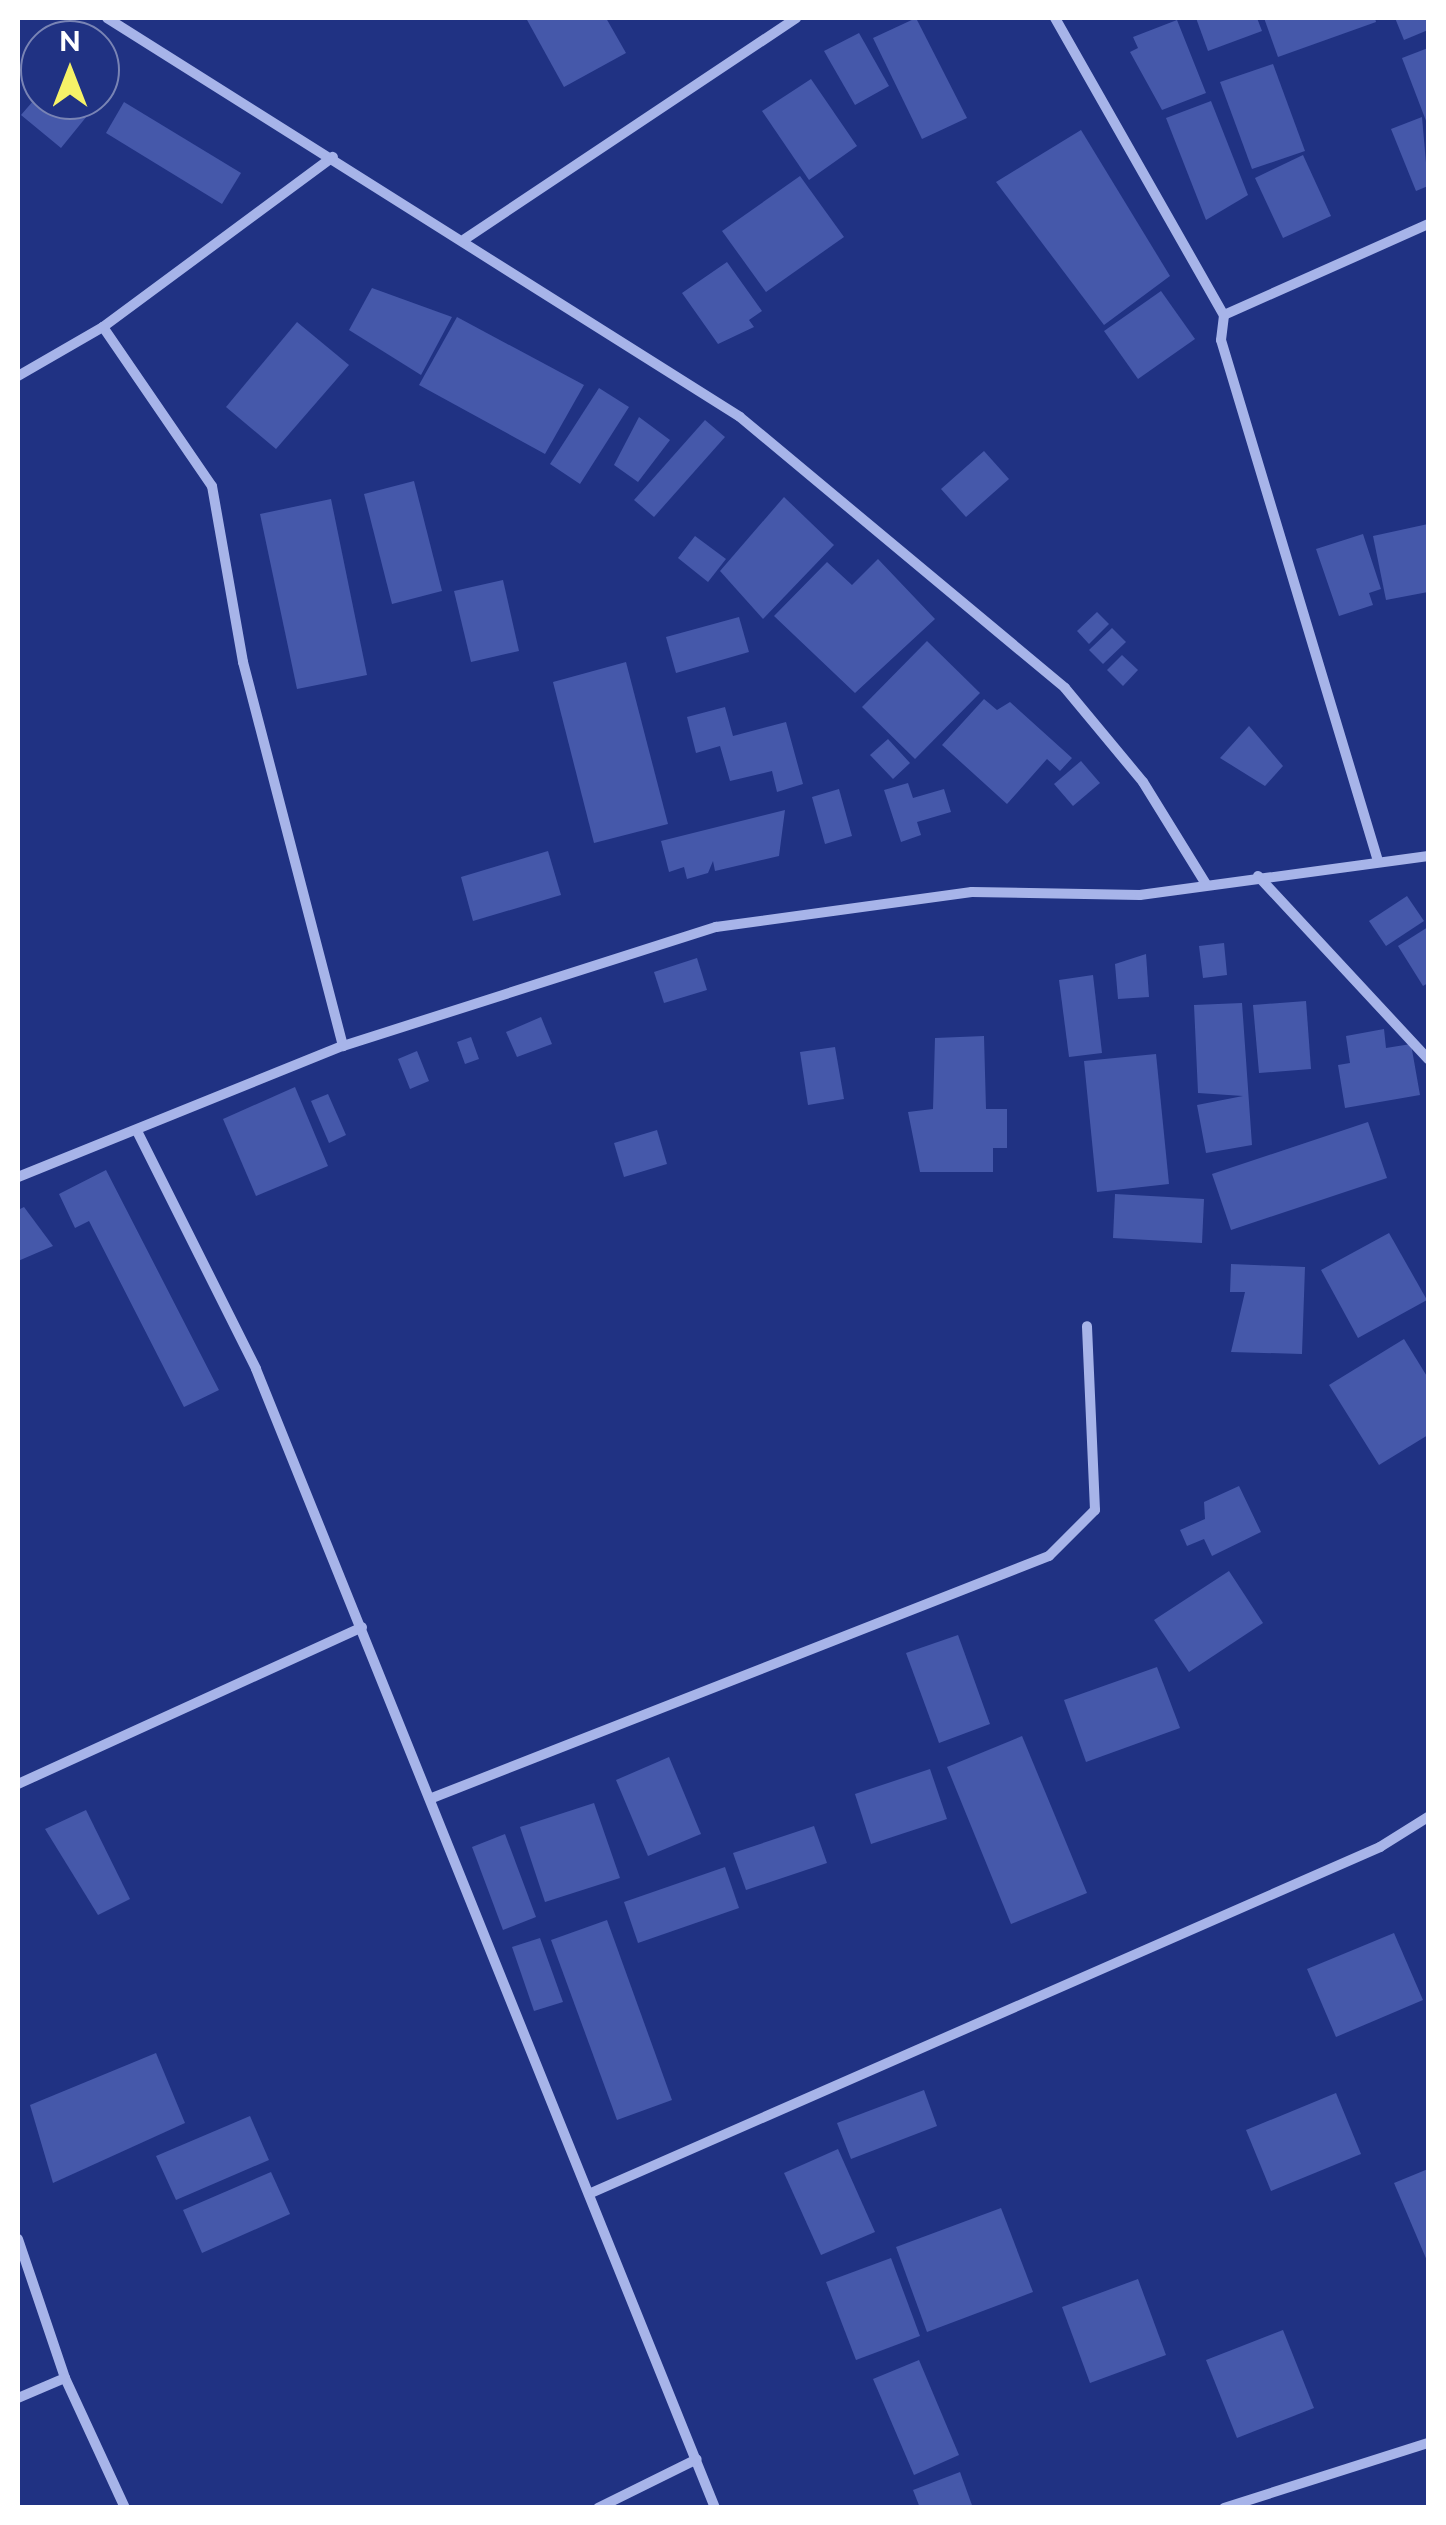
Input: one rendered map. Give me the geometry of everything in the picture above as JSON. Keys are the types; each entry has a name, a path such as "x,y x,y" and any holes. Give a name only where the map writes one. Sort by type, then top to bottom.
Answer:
{"street":[{"path":"107,18 333,157 740,418 1065,688 1143,782 1206,884"},
{"path":"464,240 796,18"},
{"path":"1056,18 1224,315 1221,340 1378,861"},
{"path":"18,376 103,327 333,157"},
{"path":"1224,315 1428,224"},
{"path":"103,327 212,486 242,662 343,1046"},
{"path":"18,1177 343,1046 716,927 972,892 1140,894 1428,856"},
{"path":"1258,876 1428,1059"},
{"path":"137,1131 256,1369 592,2193 715,2508"},
{"path":"432,1798 1049,1556 1095,1510 1087,1326"},
{"path":"18,1784 362,1627"},
{"path":"592,2193 1380,1848 1428,1817"},
{"path":"18,2239 64,2378 125,2508"},
{"path":"18,2398 64,2378"},
{"path":"1224,2508 1428,2443"},
{"path":"598,2508 697,2460"}],"building":[{"path":"526,18 606,18 626,53 564,87"},
{"path":"916,18 967,118 922,139 873,38"},
{"path":"1196,18 1257,18 1262,31 1208,51"},
{"path":"1264,18 1375,18 1376,22 1278,57"},
{"path":"1395,18 1428,18 1428,30 1404,40"},
{"path":"1177,20 1206,93 1162,110 1130,52 1138,48 1133,37"},
{"path":"859,33 889,86 855,105 824,51"},
{"path":"1428,48 1428,126 1402,58"},
{"path":"1273,64 1305,151 1252,169 1220,82"},
{"path":"811,79 857,146 809,180 762,111"},
{"path":"1211,101 1248,195 1206,220 1166,118"},
{"path":"124,102 241,173 222,204 106,133 114,120 120,120"},
{"path":"1422,117 1428,186 1416,191 1391,129"},
{"path":"27,120 84,120 61,148"},
{"path":"1081,130 1170,276 1104,325 996,182"},
{"path":"1303,155 1331,216 1283,238 1255,178"},
{"path":"800,176 844,237 766,292 722,231"},
{"path":"727,262 762,311 749,320 754,327 718,344 682,293"},
{"path":"372,288 452,317 421,375 349,330"},
{"path":"1161,291 1195,339 1138,379 1104,331"},
{"path":"457,317 584,385 545,454 419,385"},
{"path":"297,322 349,365 276,449 226,407"},
{"path":"599,388 629,407 580,484 550,464"},
{"path":"639,417 670,440 638,482 614,465"},
{"path":"705,420 725,437 654,517 634,500"},
{"path":"984,451 1009,479 966,517 941,489"},
{"path":"414,481 442,591 392,604 364,494"},
{"path":"784,497 834,545 763,619 720,571"},
{"path":"331,499 367,675 297,689 260,514"},
{"path":"1428,524 1428,592 1386,600 1373,536"},
{"path":"1363,534 1381,589 1369,593 1373,605 1339,616 1316,549"},
{"path":"695,536 726,559 708,582 678,558"},
{"path":"878,559 935,619 855,693 774,616 827,562 852,585"},
{"path":"503,580 519,651 471,662 454,591"},
{"path":"1097,612 1109,624 1089,644 1077,631"},
{"path":"739,617 749,652 676,673 666,637"},
{"path":"1112,628 1126,642 1103,664 1089,650"},
{"path":"927,641 980,693 915,759 862,707"},
{"path":"1122,655 1138,670 1123,686 1107,670"},
{"path":"626,662 668,824 594,843 553,682"},
{"path":"984,699 997,710 1010,702 1072,758 1060,771 1047,759 1007,804 942,745"},
{"path":"725,707 733,736 786,722 803,784 777,792 772,771 730,781 720,746 696,753 687,717"},
{"path":"1249,726 1283,766 1265,786 1220,758"},
{"path":"888,739 910,763 893,779 870,755"},
{"path":"1081,761 1100,783 1073,806 1054,784"},
{"path":"908,783 913,798 944,789 951,812 917,822 921,835 901,842 884,790"},
{"path":"839,789 852,836 825,844 812,797"},
{"path":"785,810 779,856 715,871 713,861 708,873 687,879 684,867 669,872 661,841"},
{"path":"548,851 561,895 473,921 461,877"},
{"path":"1407,896 1424,921 1386,946 1369,921"},
{"path":"1428,927 1428,983 1423,986 1398,946"},
{"path":"1224,943 1227,975 1203,978 1199,946"},
{"path":"1146,954 1149,997 1118,999 1115,964"},
{"path":"697,958 707,990 664,1003 654,972"},
{"path":"1093,975 1102,1053 1069,1057 1059,980"},
{"path":"1306,1001 1311,1069 1259,1073 1253,1005"},
{"path":"1242,1003 1252,1145 1206,1153 1197,1105 1243,1096 1198,1093 1194,1005"},
{"path":"541,1017 552,1044 517,1057 506,1032"},
{"path":"1384,1029 1386,1048 1411,1044 1420,1095 1345,1108 1338,1065 1350,1063 1346,1036"},
{"path":"984,1036 986,1109 1007,1109 1007,1148 993,1148 993,1172 920,1172 908,1112 933,1109 935,1038"},
{"path":"471,1037 479,1059 465,1064 457,1042"},
{"path":"835,1047 844,1099 808,1105 800,1052"},
{"path":"417,1051 429,1081 410,1089 398,1059"},
{"path":"1156,1054 1169,1184 1097,1192 1084,1061"},
{"path":"295,1087 328,1166 256,1196 223,1119"},
{"path":"328,1094 346,1135 329,1143 311,1101"},
{"path":"1368,1122 1387,1178 1231,1230 1212,1174"},
{"path":"657,1130 667,1164 624,1177 614,1143"},
{"path":"106,1170 219,1390 184,1407 89,1221 75,1228 59,1194"},
{"path":"1115,1194 1204,1199 1202,1243 1113,1238"},
{"path":"24,1207 53,1246 18,1261 18,1210"},
{"path":"1389,1233 1427,1300 1358,1338 1321,1270"},
{"path":"1231,1264 1305,1267 1302,1354 1231,1352 1245,1292 1230,1292"},
{"path":"1404,1339 1428,1378 1428,1435 1379,1465 1329,1385"},
{"path":"1239,1486 1261,1532 1212,1556 1204,1539 1187,1546 1180,1530 1205,1519 1204,1502"},
{"path":"1229,1571 1263,1623 1189,1672 1154,1620"},
{"path":"958,1635 990,1724 939,1743 906,1653"},
{"path":"1157,1667 1180,1728 1086,1762 1064,1700"},
{"path":"1022,1736 1087,1893 1011,1924 947,1767"},
{"path":"669,1757 701,1834 648,1856 616,1780"},
{"path":"930,1769 947,1819 871,1844 855,1794"},
{"path":"594,1803 620,1878 545,1902 520,1827"},
{"path":"86,1810 130,1899 98,1915 45,1829"},
{"path":"814,1826 827,1863 746,1890 733,1853"},
{"path":"505,1834 536,1917 503,1930 472,1847"},
{"path":"725,1867 739,1908 638,1943 624,1902"},
{"path":"607,1920 672,2100 617,2120 551,1940"},
{"path":"1394,1933 1423,2000 1336,2037 1307,1969"},
{"path":"540,1938 563,2002 534,2011 512,1947"},
{"path":"156,2053 185,2123 53,2183 30,2105"},
{"path":"924,2090 937,2126 851,2159 837,2123"},
{"path":"1336,2093 1361,2154 1271,2191 1246,2130"},
{"path":"250,2116 269,2160 176,2200 156,2156"},
{"path":"838,2149 875,2232 821,2255 784,2173"},
{"path":"1428,2169 1428,2263 1394,2183"},
{"path":"271,2172 290,2214 202,2253 183,2210"},
{"path":"1001,2208 1033,2292 927,2332 896,2247"},
{"path":"891,2258 920,2336 856,2360 826,2282"},
{"path":"1138,2279 1166,2355 1090,2383 1062,2307"},
{"path":"1283,2330 1314,2408 1237,2438 1206,2360"},
{"path":"919,2360 959,2455 914,2475 873,2379"},
{"path":"960,2472 973,2508 920,2508 913,2490"}]}
